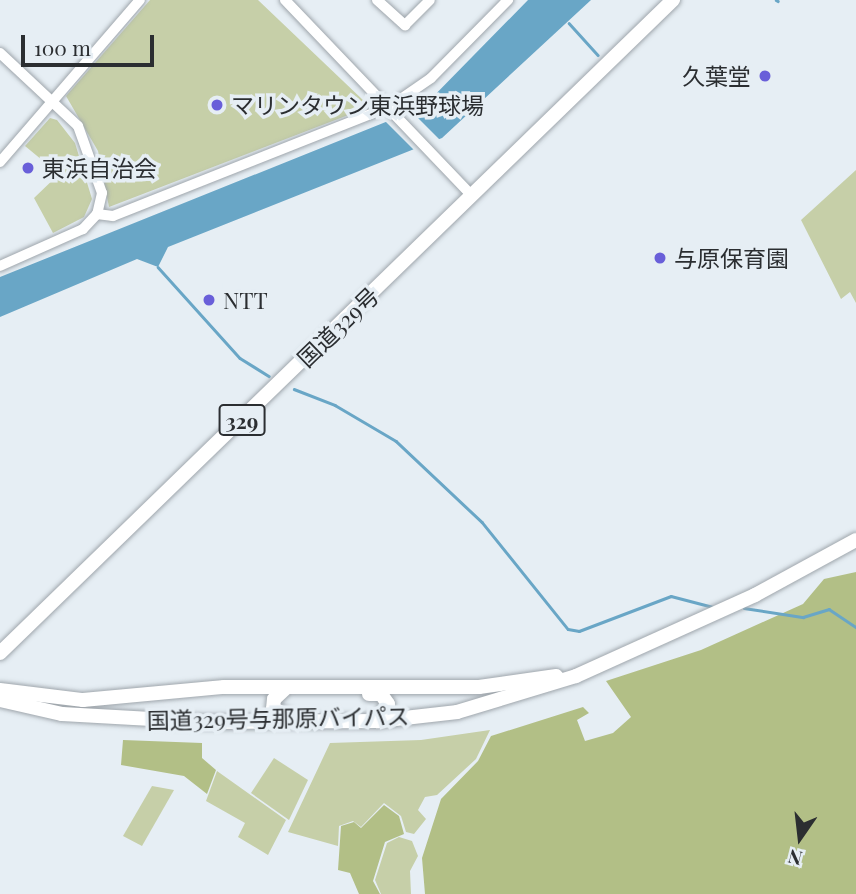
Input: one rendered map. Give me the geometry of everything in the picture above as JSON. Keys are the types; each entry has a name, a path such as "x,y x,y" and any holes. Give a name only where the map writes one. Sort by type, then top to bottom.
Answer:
{"highway":[{"name":"国道329号","path":"0,653 673,0"},
{"name":"国道329号与那原バイパス","path":"0,701 62,714 158,721 311,722 378,721 499,702 591,668 755,595 856,540"},
{"name":"国道329号与那原バイパス","path":"0,690 83,700 224,687 344,689 504,686 591,668"},
{"path":"286,688 274,699 276,713 311,722"},
{"path":"344,689 386,698 388,709 378,721"}],"street":[{"path":"0,162 141,0"},
{"path":"285,0 472,195"},
{"path":"377,0 405,25 430,0"},
{"path":"97,214 113,215 389,107 431,78 508,0"},
{"path":"0,53 55,100 78,126 91,154 102,193 97,214 83,229 0,265"}],"green space":[{"name":"マリンタウン東浜野球場","path":"150,0 258,0 364,101 364,109 109,207 98,151 66,96"},
{"path":"50,118 57,120 75,143 92,199 84,217 53,233 34,198 59,174 25,146"},
{"path":"856,170 856,303 850,292 841,299 801,220"},
{"path":"856,572 856,894 425,894 422,858 441,799 478,761 491,736 583,707 589,713 577,720 585,741 613,733 631,717 606,681 701,650 803,604 824,579"},
{"path":"490,730 476,759 437,795 425,797 418,810 426,819 414,834 406,832 401,816 384,803 361,827 353,821 339,826 338,846 288,832 330,743 421,740"},
{"path":"123,740 202,743 202,758 216,770 207,794 184,776 121,765"},
{"path":"274,758 308,780 289,820 251,793"},
{"path":"217,771 286,820 268,855 238,837 245,823 206,801"},
{"path":"152,786 174,790 142,846 123,836"},
{"path":"384,805 399,816 404,834 385,842 373,881 380,894 359,894 350,873 338,870 341,826 354,822 361,828"},
{"path":"399,837 412,841 418,856 410,871 411,894 381,894 375,880 387,843"}],"water":[{"path":"528,0 591,0 442,138 168,247 158,267 137,259 0,317 0,277 423,107"}],"pier":[{"path":"411,111 442,142 417,153 385,121"}],"waterway":[{"path":"569,23 598,55"},
{"path":"158,267 240,358 269,376"},
{"path":"294,389 335,405 396,441 482,522 568,629 579,631 671,596 713,607"},
{"path":"744,608 803,617 829,609 856,627"}],"place":[{"name":"久葉堂","path":"765,76"},
{"name":"マリンタウン東浜野球場","path":"217,105"},
{"name":"東浜自治会","path":"28,168"},
{"name":"与原保育園","path":"660,258"},
{"name":"NTT","path":"209,300"}]}
